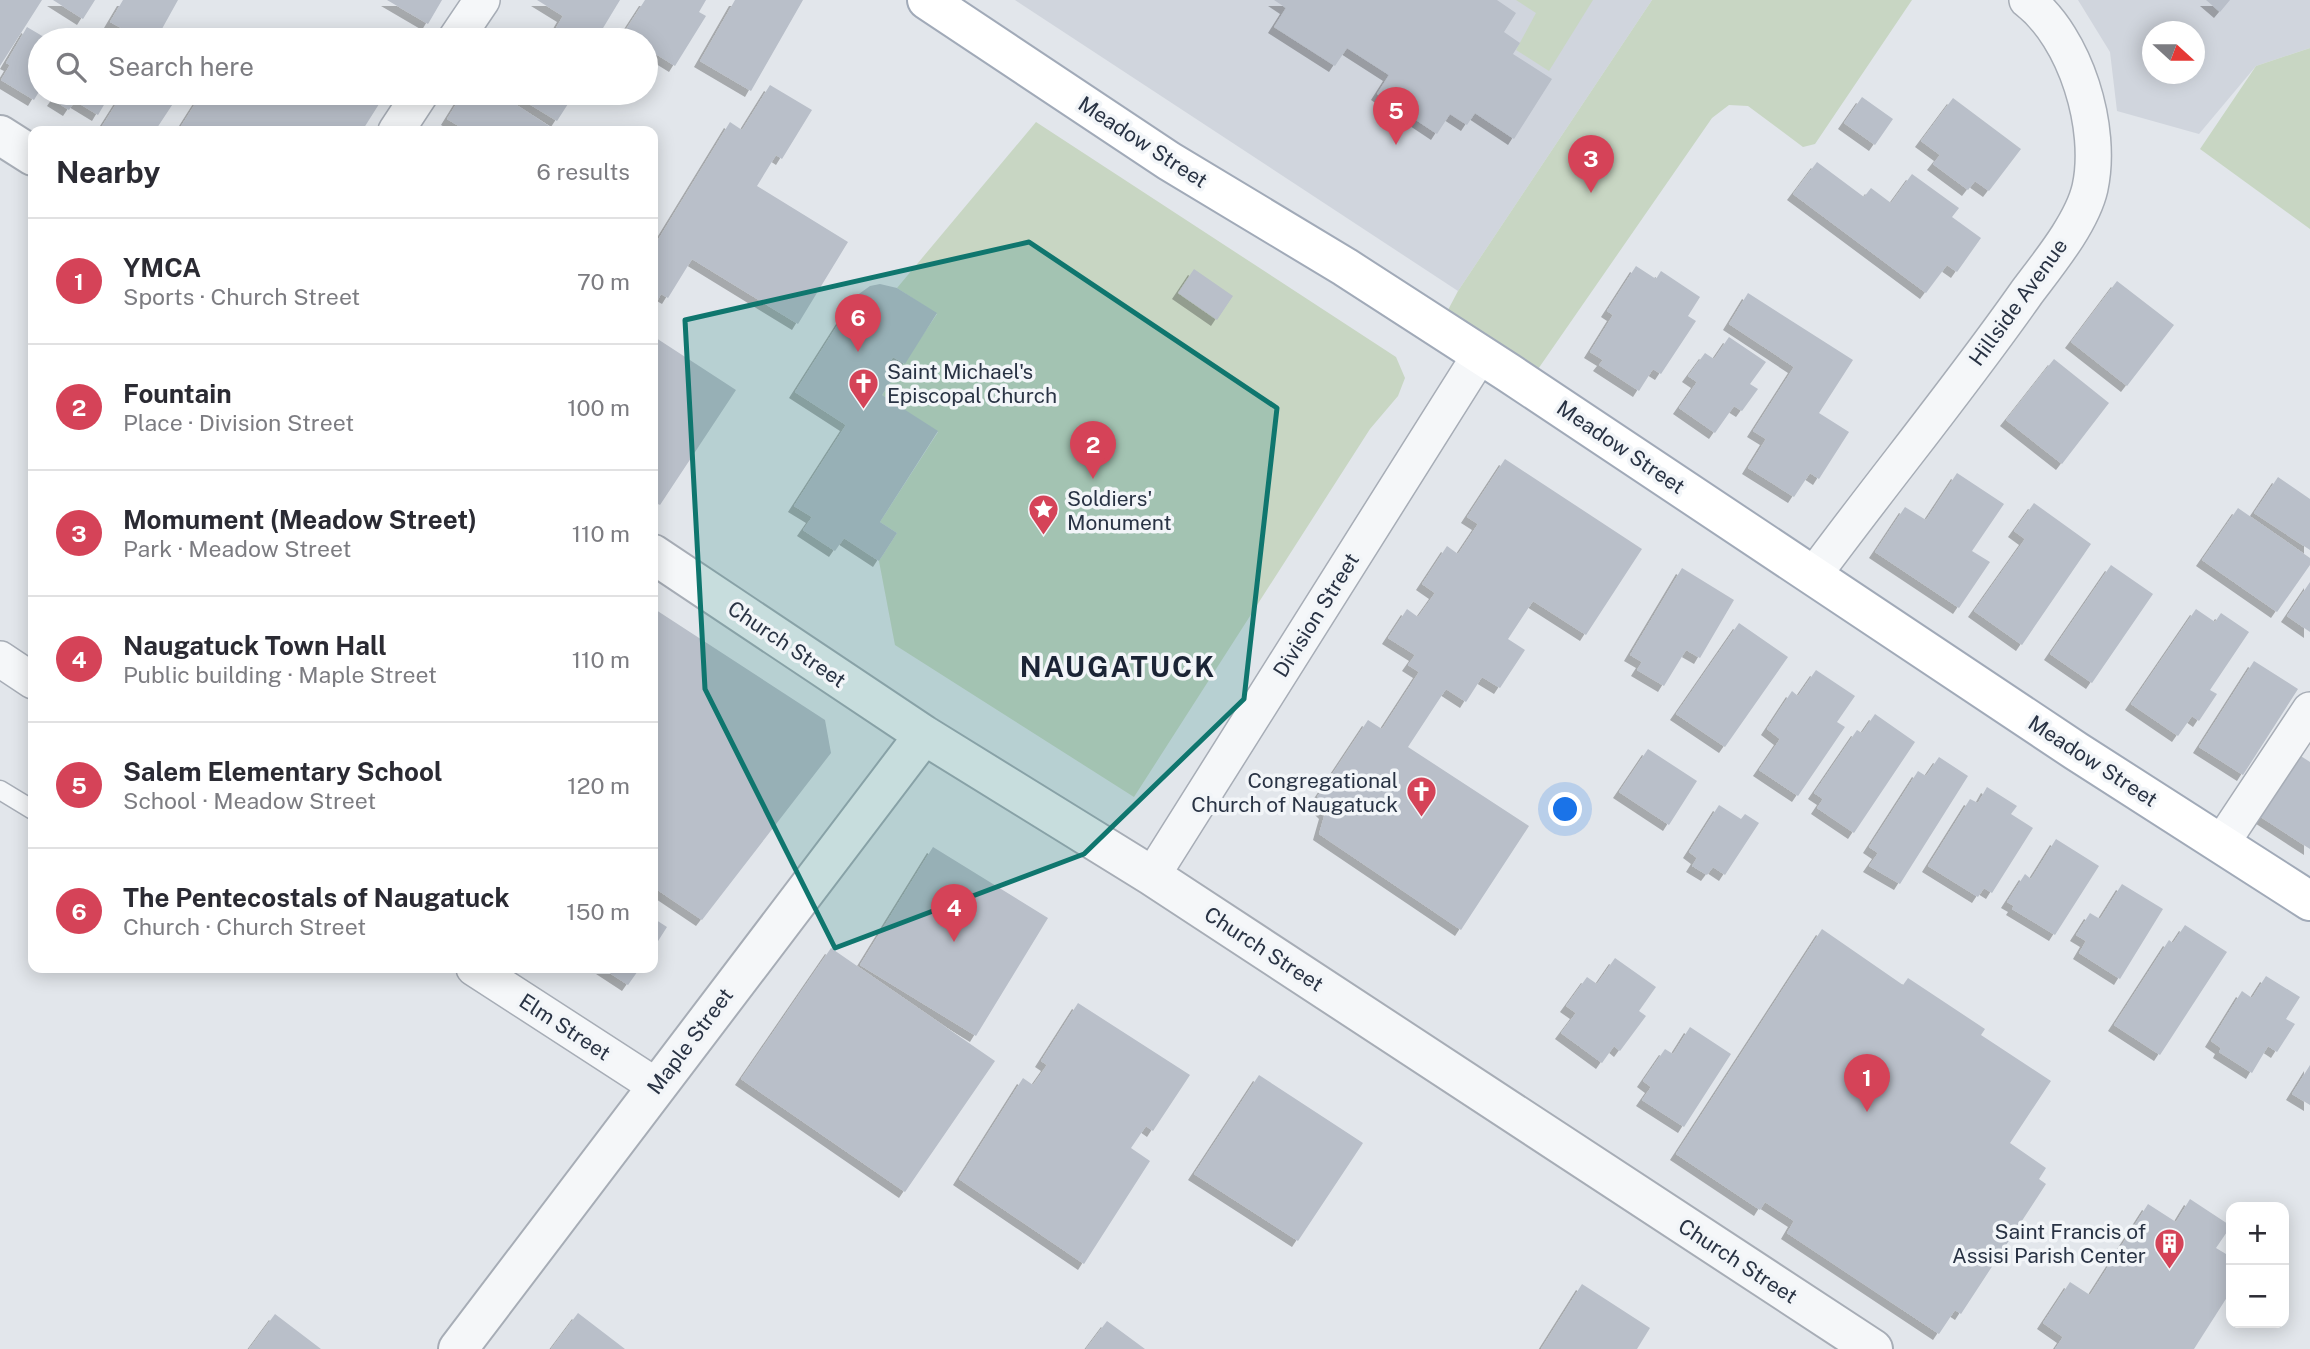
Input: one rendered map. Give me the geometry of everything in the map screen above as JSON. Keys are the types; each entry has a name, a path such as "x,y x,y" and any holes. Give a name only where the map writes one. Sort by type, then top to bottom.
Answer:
{"main road":[{"name":"Meadow Street","path":"927,0 1170,161 1345,267 2310,901"}],"street":[{"path":"463,28 482,0"},
{"name":"Hillside Avenue","path":"1813,576 2020,303 2057,250 2090,189 2091,130 2076,70 2063,40 2042,12 2028,0"},
{"path":"399,126 413,105"},
{"path":"0,135 28,153"},
{"name":"Division Street","path":"1152,876 1480,355"},
{"name":"Church Street","path":"658,557 924,735 1152,876 1873,1349"},
{"path":"0,659 28,678"},
{"path":"2221,844 2310,710"},
{"name":"Maple Street","path":"458,1349 924,735"},
{"name":"Elm Street","path":"482,973 656,1086"}],"lane":[{"path":"0,790 28,807"}],"highlighted area":[{"path":"1029,242 1277,408 1244,699 1084,854 835,948 705,689 685,320"}],"shaded area":[{"path":"1015,0 1652,0 1458,291"},
{"path":"2078,0 2310,0 2310,48 2256,66 2199,134 2117,111 2110,52"}],"green space":[{"path":"1516,0 1593,0 1549,71 1516,50 1536,13"},
{"path":"1652,0 1912,0 1815,144 1803,147 1748,106 1729,105 1712,118 1527,385 1439,327 1458,291"},
{"path":"2310,48 2310,229 2200,149 2256,66"},
{"path":"1036,122 1396,357 1405,378 1398,396 1370,429 1134,797 895,645 879,561 897,533 880,522 938,432 882,395 937,314 897,288"}],"building":[{"path":"0,0 42,0 0,66"},
{"path":"53,0 95,0 83,19"},
{"path":"123,0 178,0 162,28 121,28 110,22"},
{"path":"387,0 442,0 428,24"},
{"path":"537,0 620,0 603,28 556,28 563,16"},
{"path":"645,0 706,0 699,12 706,16 675,66 658,55 658,28 627,28"},
{"path":"735,0 803,0 751,91 700,61"},
{"path":"1274,0 1497,0 1516,13 1504,32 1520,43 1513,54 1552,79 1514,139 1475,113 1467,125 1450,114 1437,134 1377,94 1389,75 1347,48 1335,66 1274,27 1286,8"},
{"path":"2206,0 2230,0 2220,12"},
{"path":"29,28 28,96 1,80 10,65 6,63"},
{"path":"770,85 812,110 782,159 776,155 757,186 848,242 798,324 692,259 668,298 661,294 658,300 658,240 730,122 742,130"},
{"path":"1862,97 1893,119 1875,145 1844,123"},
{"path":"1953,98 2021,149 1989,191 1975,181 1968,190 1933,164 1940,155 1921,141"},
{"path":"82,105 104,105 98,115"},
{"path":"115,105 172,105 158,126 102,126"},
{"path":"194,105 378,105 365,126 181,126"},
{"path":"456,105 517,105 549,126 459,126 447,119"},
{"path":"531,105 567,105 557,121"},
{"path":"1817,162 1864,197 1871,188 1891,203 1912,174 1959,208 1952,217 1981,238 1957,272 1947,265 1926,293 1793,194"},
{"path":"1636,266 1656,279 1661,271 1700,297 1688,316 1696,321 1661,374 1653,369 1639,391 1599,365 1603,360 1590,352 1613,315 1607,311"},
{"path":"1194,269 1233,296 1217,320 1178,293"},
{"path":"2117,281 2174,325 2127,386 2071,342"},
{"name":"Saint Michael's Episcopal Church","path":"880,284 897,288 937,313 905,364 893,357 889,363 899,369 882,395 938,431 880,522 897,533 879,561 844,538 835,551 803,530 812,517 794,506 846,425 795,392 856,296 870,286"},
{"path":"1748,293 1853,360 1819,413 1849,432 1819,479 1810,473 1794,497 1748,468 1766,439 1753,431 1794,367 1729,324"},
{"path":"1729,337 1766,362 1750,384 1758,389 1742,411 1734,406 1715,433 1679,408 1697,382 1688,376 1705,353 1714,359"},
{"path":"658,339 736,390 660,505 658,504"},
{"path":"2054,359 2109,403 2062,464 2006,420"},
{"path":"1505,459 1642,549 1586,635 1533,601 1508,639 1525,650 1500,688 1482,677 1466,702 1446,689 1408,747 1529,826 1461,930 1319,834 1325,813 1318,806 1317,797 1368,720 1382,729 1419,672 1408,665 1415,655 1388,638 1407,609 1418,617 1435,593 1422,584 1447,546 1458,554 1478,524 1467,517"},
{"path":"1957,473 2004,504 1972,551 1990,562 1959,608 1875,552 1905,507 1926,520"},
{"path":"2278,477 2310,499 2310,550 2254,513"},
{"path":"2034,503 2091,544 2022,645 1974,611 2025,539 2014,531"},
{"path":"2238,508 2310,558 2310,565 2277,612 2202,560"},
{"path":"2111,565 2153,594 2092,683 2050,654"},
{"path":"1682,568 1734,600 1700,658 1686,650 1664,686 1637,670 1642,662 1630,655"},
{"path":"2310,582 2310,632 2287,616"},
{"path":"2196,609 2215,622 2221,613 2249,632 2210,690 2217,694 2199,721 2192,716 2178,736 2131,704"},
{"path":"658,611 825,720 831,753 702,920 658,890"},
{"path":"1739,623 1788,657 1725,747 1676,714"},
{"path":"2254,661 2298,689 2243,775 2199,747"},
{"path":"1816,670 1855,696 1837,722 1845,727 1798,796 1759,770 1780,739 1767,729 1792,691 1798,696"},
{"path":"1875,714 1915,742 1854,833 1817,808 1823,799 1814,793 1857,730 1862,733"},
{"path":"1648,749 1697,781 1669,825 1619,792"},
{"path":"2293,751 2310,762 2310,849 2253,812"},
{"path":"1939,757 1968,776 1900,884 1869,866 1878,853 1869,847 1918,771 1926,776"},
{"path":"1987,787 2017,806 2011,814 2033,828 1992,893 1984,888 1978,897 1928,866 1970,799 1978,803"},
{"path":"1719,805 1741,819 1745,814 1759,823 1725,875 1713,867 1707,875 1692,866 1697,858 1689,852"},
{"path":"2056,839 2099,866 2055,935 2012,909 2014,906 2007,902 2025,874 2031,879"},
{"path":"933,847 1048,918 976,1036 860,965"},
{"path":"2122,884 2163,909 2120,979 2079,953 2086,941 2076,935 2090,913 2100,919"},
{"path":"658,921 667,927 658,941"},
{"path":"2185,925 2227,952 2160,1055 2114,1025 2169,940 2173,943"},
{"path":"1822,929 1903,985 1908,978 1985,1029 1981,1035 2051,1081 2010,1143 2046,1168 2039,1179 2046,1184 1961,1314 1955,1310 1939,1334 1787,1233 1794,1221 1765,1202 1760,1210 1676,1154"},
{"path":"831,948 995,1061 905,1192 741,1079"},
{"path":"1615,958 1656,987 1639,1011 1646,1016 1620,1051 1614,1046 1602,1063 1561,1033 1576,1013 1566,1006 1587,977 1597,984"},
{"path":"610,973 636,973 628,985"},
{"path":"2266,976 2300,997 2286,1019 2295,1024 2277,1052 2268,1046 2252,1073 2219,1052 2221,1048 2211,1041 2242,991 2252,998"},
{"path":"1078,1003 1190,1075 1153,1131 1146,1126 1131,1148 1150,1161 1084,1264 959,1179 1023,1078 1033,1085 1047,1065 1041,1061"},
{"path":"1690,1027 1731,1054 1684,1127 1642,1100 1651,1087 1643,1081 1665,1049 1673,1054"},
{"path":"2310,1065 2310,1105 2292,1094"},
{"path":"1259,1075 1363,1143 1298,1241 1194,1174"},
{"name":"Saint Francis of Assisi Parish Center","path":"2190,1199 2226,1223 2226,1233 2216,1248 2226,1254 2226,1299 2194,1349 2055,1349 2063,1337 2043,1323 2070,1282 2090,1295 2148,1204 2176,1222"},
{"path":"1582,1284 1650,1328 1637,1349 1541,1349"},
{"path":"578,1313 625,1349 551,1349"},
{"path":"275,1314 321,1349 249,1349"},
{"path":"1107,1321 1145,1349 1086,1349"}],"place":[{"name":"Salem Elementary School","path":"1396,145"},
{"name":"Momument (Meadow Street)","path":"1591,193"},
{"name":"The Pentecostals of Naugatuck","path":"858,352"},
{"name":"Saint Michael's Episcopal Church","path":"864,410"},
{"name":"Fountain","path":"1093,479"},
{"name":"Soldiers' Monument","path":"1044,537"},
{"name":"Congregational Church of Naugatuck","path":"1421,819"},
{"name":"Naugatuck Town Hall","path":"954,942"},
{"name":"YMCA","path":"1867,1112"},
{"name":"Saint Francis of Assisi Parish Center","path":"2169,1270"}],"district":[{"name":"NAUGATUCK","path":"1118,666"}]}
